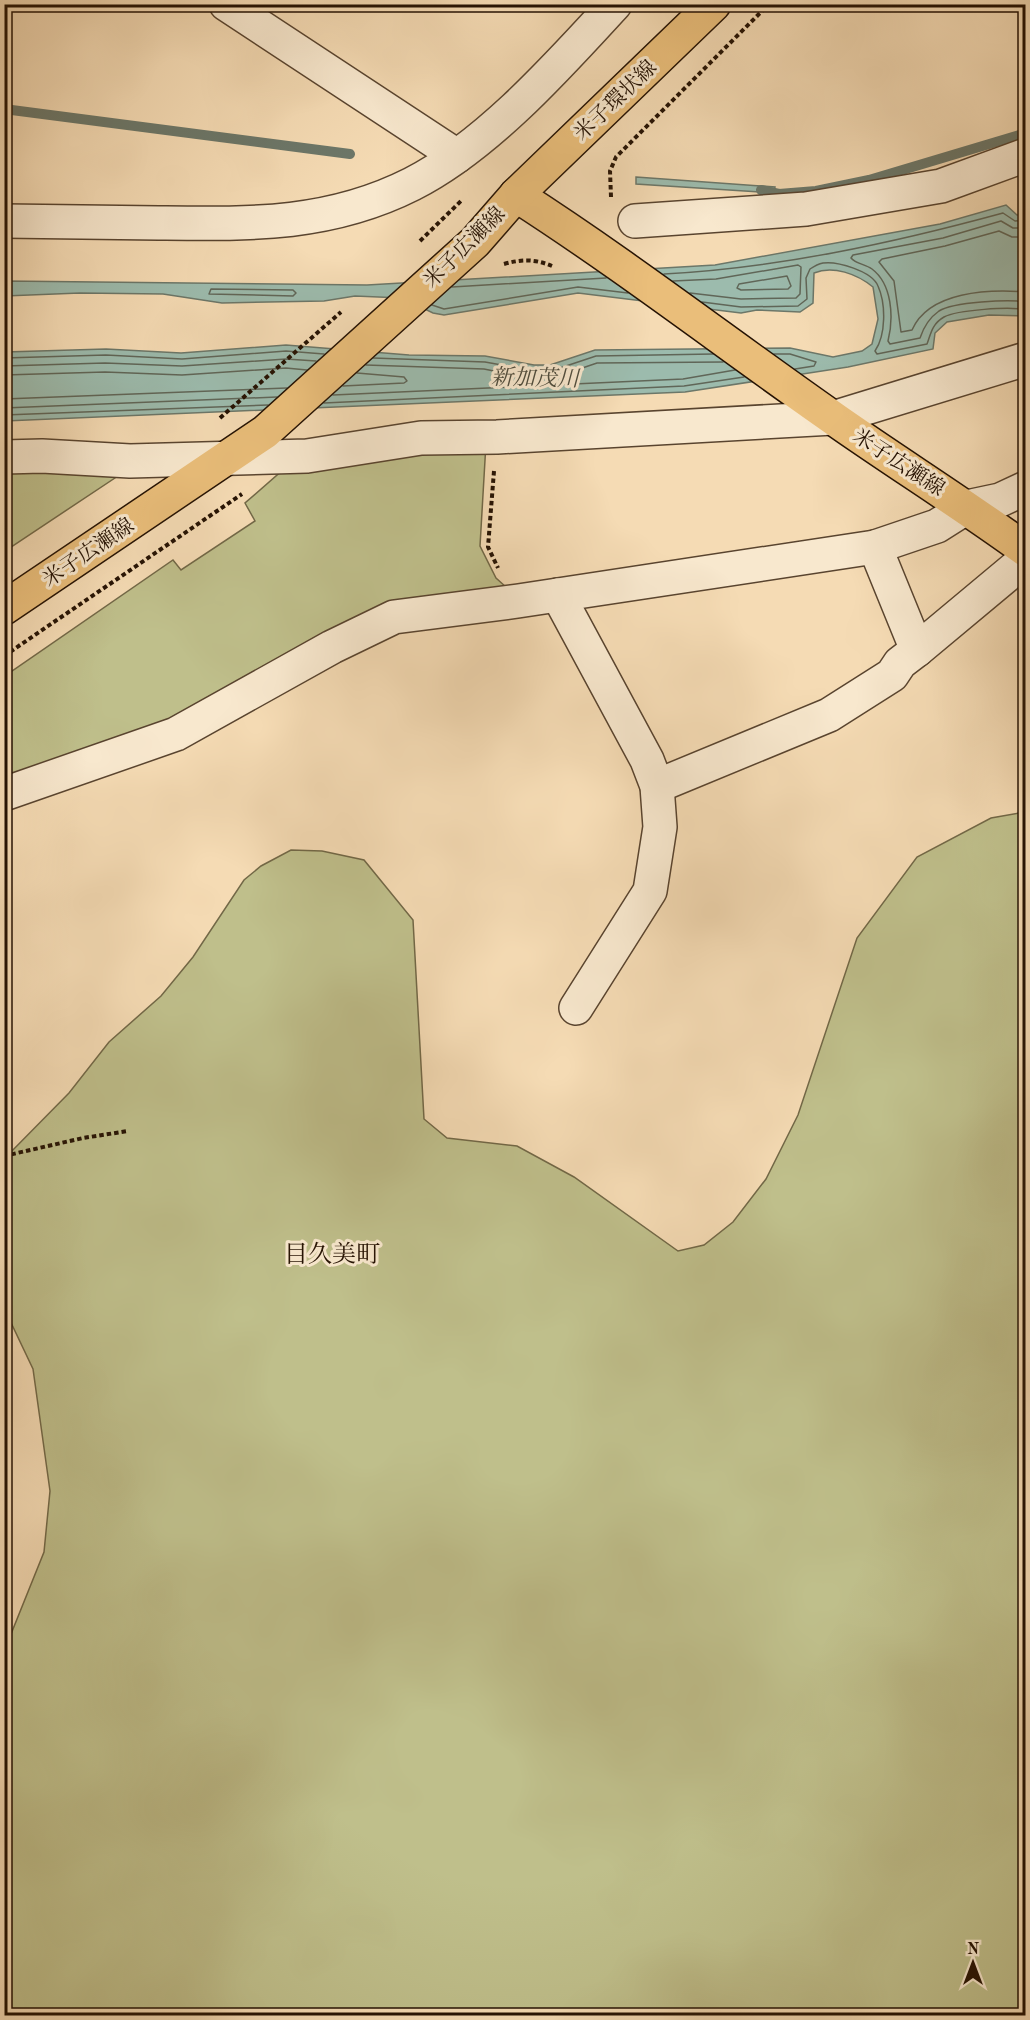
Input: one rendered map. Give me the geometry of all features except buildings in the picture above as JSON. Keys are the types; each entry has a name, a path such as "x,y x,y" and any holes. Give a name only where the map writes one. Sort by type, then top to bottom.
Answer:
{"main road":[{"name":"米子環状線","path":"516,195 714,4"},
{"name":"米子広瀬線","path":"4,608 265,432 475,242 516,195 596,246 824,411 967,507 1026,550"}],"street":[{"path":"226,4 457,156"},
{"path":"4,221 261,224 334,213 411,184 457,156 543,82 615,4"},
{"path":"624,213 817,207 940,186 1026,155"},
{"path":"4,457 42,456 130,461 307,456 421,438 497,437 824,411 1026,359"},
{"path":"4,794 176,734 332,647 394,617 518,601 875,547 937,526 967,507 1000,500 1026,488"},
{"path":"875,547 917,650"},
{"path":"657,786 829,715 892,675 900,663 1026,560"},
{"path":"558,595 637,738 657,786 660,827 650,891 576,1008"}],"path":[{"path":"610,171 616,157 769,4"},
{"path":"603,164 610,171 624,213"},
{"path":"496,269 520,260 537,260 552,266"},
{"path":"217,420 342,312"},
{"path":"497,437 488,547 493,560 518,601"},
{"path":"4,656 245,492"},
{"path":"4,1156 83,1138 128,1131"}],"green space":[{"path":"486,443 480,546 496,578 506,587 384,615 191,716 5,787 5,676 173,560 181,570 255,521 245,503 284,469"},
{"path":"5,464 127,470 5,551"},
{"path":"1025,812 1025,2015 5,2015 5,1649 44,1552 50,1491 33,1369 5,1310 5,1158 69,1093 109,1042 161,996 193,957 244,880 261,866 291,850 322,851 364,860 413,920 424,1119 447,1138 517,1146 574,1177 678,1251 704,1245 733,1222 766,1179 798,1115 857,938 917,857 991,818"}],"water":[{"path":"636,177 775,187 774,193 636,184"},
{"name":"新加茂川","path":"1006,205 1017,215 1025,215 1025,316 989,315 947,322 935,333 933,349 848,367 685,392 5,421 5,352 106,349 181,353 286,345 409,355 485,356 534,365 550,365 595,350 790,348 833,357 862,351 872,344 878,319 873,287 860,278 837,270 814,273 813,303 800,312 757,310 741,313 578,293 444,315 433,313 402,298 355,296 324,301 222,303 163,294 80,293 5,296 5,281 367,285 715,265 940,224"}],"waterway":[{"path":"4,109 350,154"},
{"path":"761,190 779,194 816,191 869,180 1026,133"}],"district":[{"name":"目久美町","path":"332,1254"}]}
